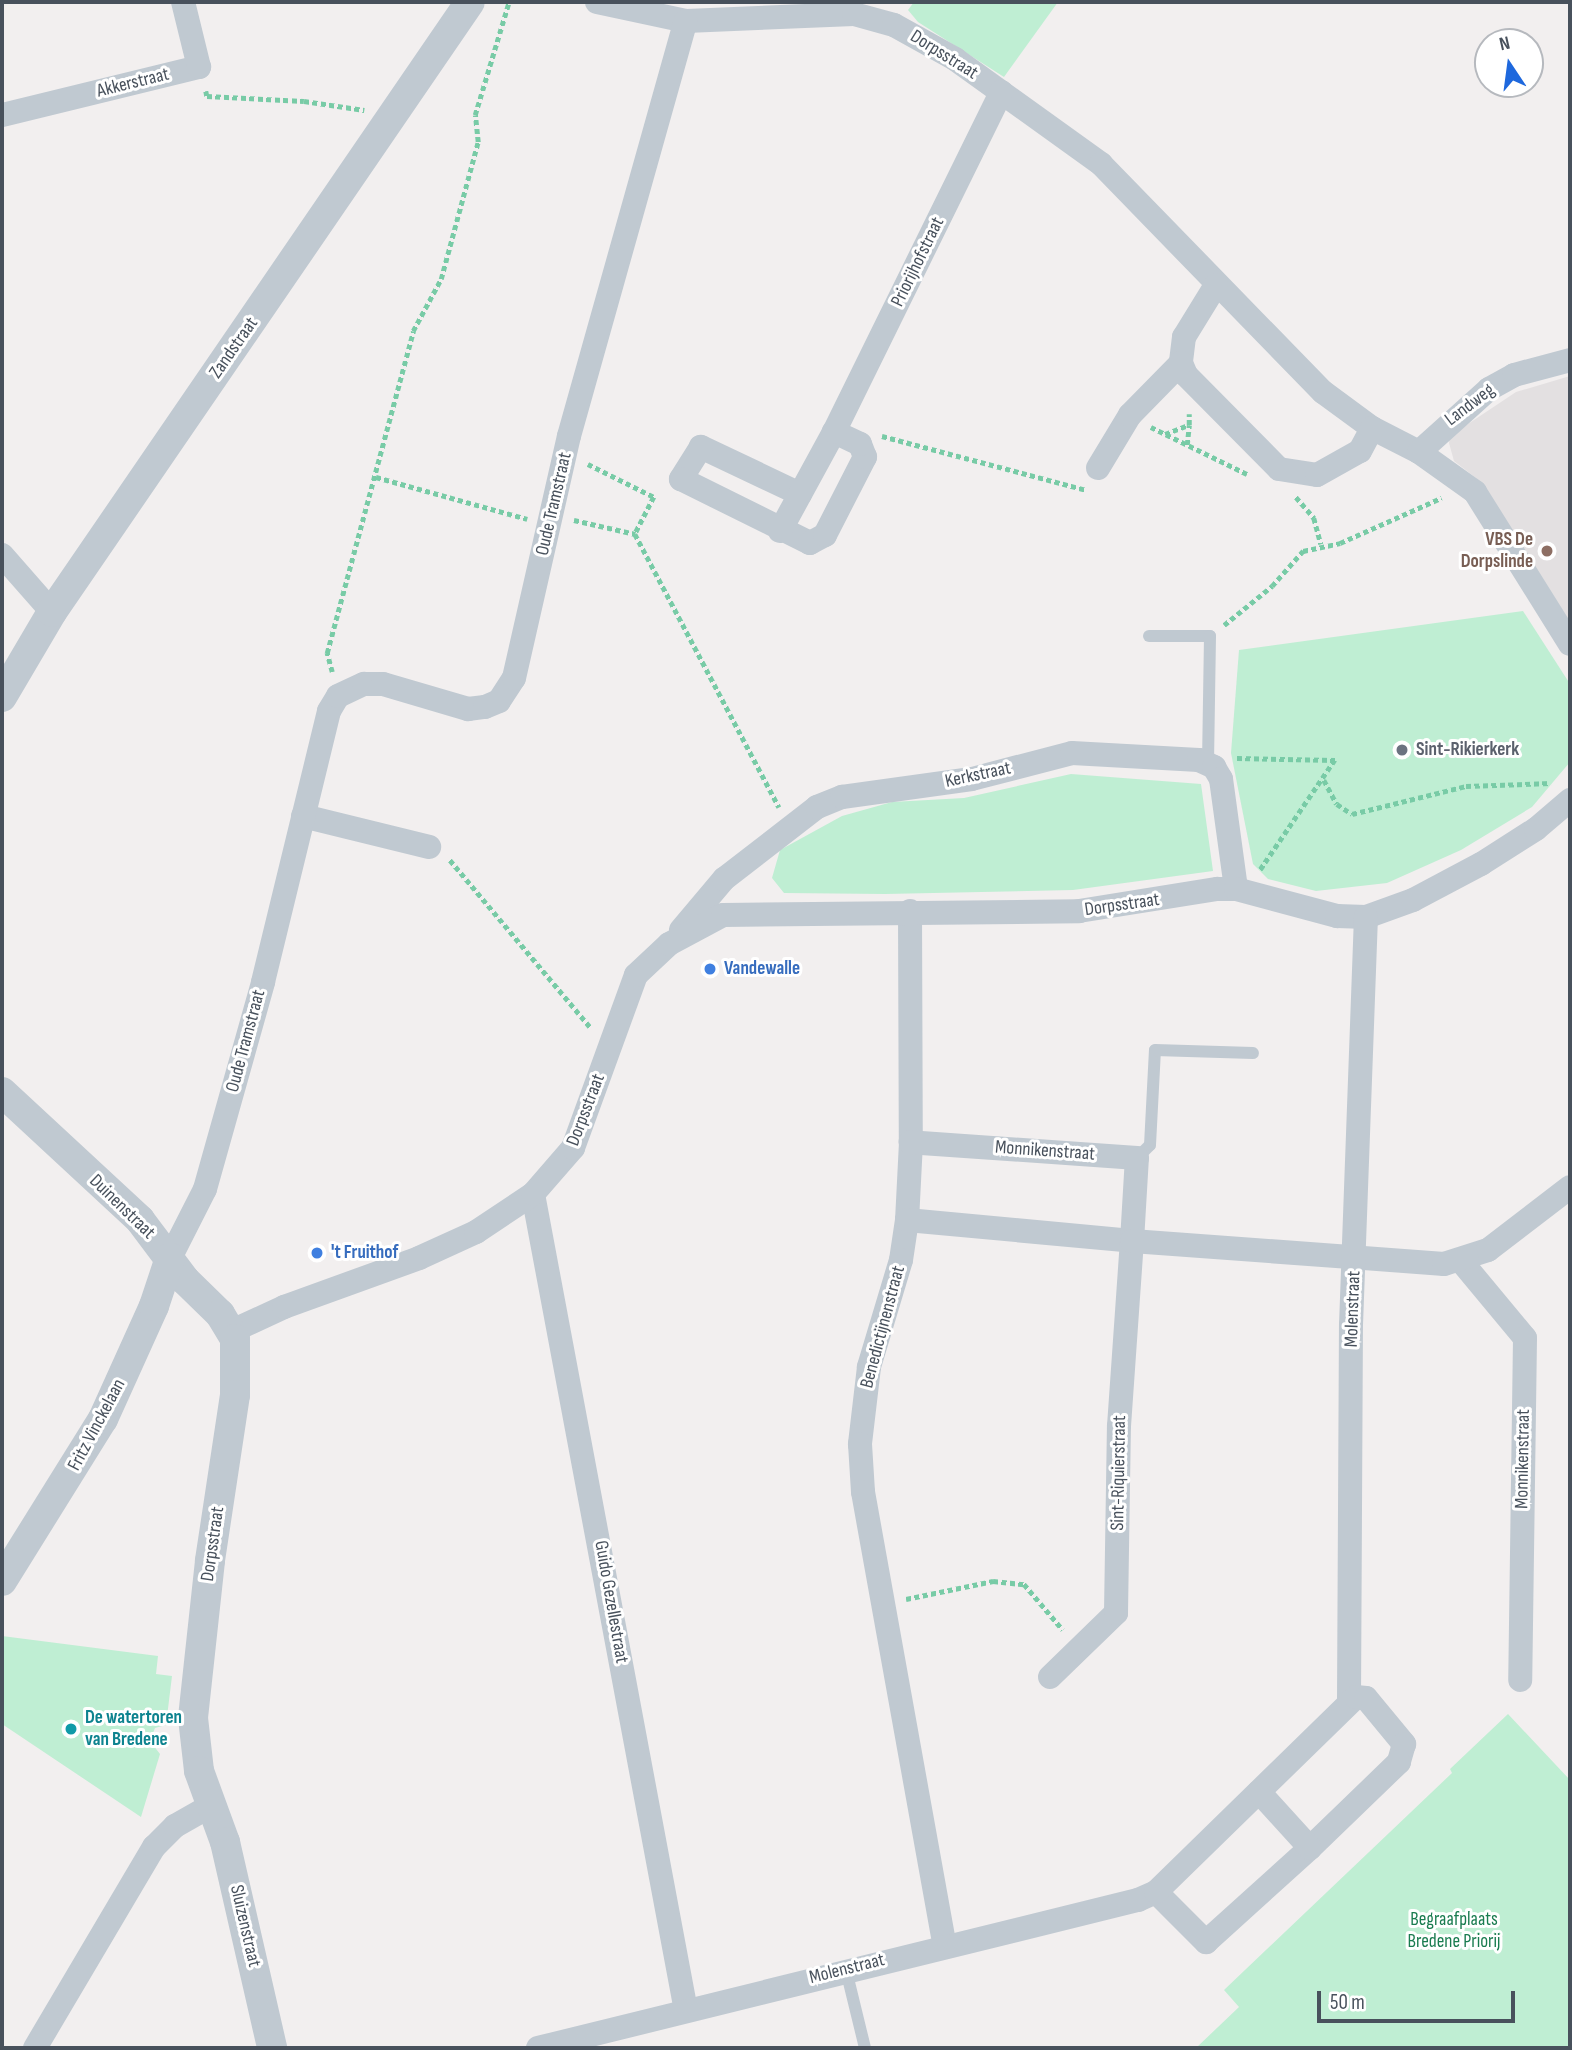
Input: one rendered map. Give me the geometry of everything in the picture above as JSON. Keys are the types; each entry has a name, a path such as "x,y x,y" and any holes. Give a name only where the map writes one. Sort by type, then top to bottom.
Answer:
{"street":[{"path":"183,2 199,67"},
{"name":"Zandstraat","path":"2,696 52,612 470,2"},
{"name":"Dorpsstraat","path":"597,2 685,21 854,14 877,19 937,48 1101,164 1160,219 1216,285 1284,357 1372,428 1419,452 1484,500 1570,644"},
{"name":"Oude Tramstraat","path":"170,1258 205,1189 329,711 338,696 364,684 383,684 468,709 499,701 514,678 566,450 685,21"},
{"name":"Akkerstraat","path":"2,115 199,67"},
{"name":"Priorijhofstraat","path":"780,531 834,432 1001,92"},
{"path":"1216,285 1184,337 1181,363 1186,375 1279,469 1289,473 1317,474 1360,450 1372,428"},
{"name":"Landweg","path":"1419,452 1489,388 1514,375 1570,360"},
{"path":"1098,468 1130,415 1181,363"},
{"path":"800,494 701,447 681,479 780,531 810,542 825,535 865,457 860,444 834,432"},
{"path":"2,555 52,612"},
{"name":"Kerkstraat","path":"669,944 724,879 789,826 842,797 972,779 1072,753 1208,763"},
{"path":"1208,763 1221,779 1236,890"},
{"name":"Dorpsstraat","path":"212,1805 200,1771 193,1718 210,1561 235,1395 238,1350 230,1332 284,1307 419,1258 483,1227 533,1194 573,1148 636,975 669,944 701,924 741,912 1079,911 1236,890 1337,916 1366,918 1413,900 1481,864 1536,830 1566,791"},
{"path":"303,816 429,847"},
{"name":"Benedictijnenstraat","path":"910,911 911,1142 907,1220 860,1420 863,1492 945,1946"},
{"name":"Molenstraat","path":"1349,1701 1355,1259 1366,918"},
{"name":"Duinenstraat","path":"2,1092 140,1220 230,1332"},
{"name":"Monnikenstraat","path":"911,1142 1137,1158"},
{"path":"1132,1241 1137,1158"},
{"path":"907,1220 1409,1265 1461,1261 1488,1250 1570,1187"},
{"name":"Guido Gezellestraat","path":"533,1194 686,2011"},
{"name":"Sint-Riquierstraat","path":"1050,1677 1116,1613 1119,1426 1132,1241"},
{"name":"Fritz Vinckelaan","path":"2,1581 103,1419 154,1306 170,1258"},
{"name":"Monnikenstraat","path":"1461,1261 1525,1338 1520,1680"},
{"path":"1366,1699 1401,1737 1405,1751 1399,1762 1310,1848 1206,1942 1156,1892 1259,1791 1349,1701 1366,1699"},
{"path":"1259,1791 1310,1848"},
{"path":"35,2048 154,1847 175,1826 212,1805"},
{"name":"Sluizenstraat","path":"212,1805 225,1842 272,2048"},
{"name":"Molenstraat","path":"538,2048 572,2044 846,1969 1156,1892"}],"lane":[{"path":"1149,636 1210,636 1208,763"},
{"path":"1137,1158 1150,1145 1155,1050 1253,1054"},
{"path":"846,1969 865,2048"}],"path":[{"path":"338,696 327,653 413,331 441,279 478,142 475,115 509,2"},
{"path":"199,67 207,96 304,101 390,117"},
{"path":"1130,415 1257,479"},
{"path":"1187,445 1189,425"},
{"path":"834,432 888,437 1086,490 1100,484 1098,468"},
{"path":"566,450 654,497 635,534"},
{"path":"376,477 550,520 635,534"},
{"path":"1210,636 1272,586 1303,551 1321,544 1339,544 1385,519 1445,496 1461,481"},
{"path":"1287,493 1314,518 1321,544"},
{"path":"635,534 789,826"},
{"path":"1208,763 1232,757 1335,760 1260,871 1236,890"},
{"path":"1324,780 1338,804 1352,814 1466,786 1566,791"},
{"path":"429,847 470,879 475,891 590,1027 613,1038"},
{"path":"885,1604 993,1580 1024,1584 1079,1648"}],"shaded area":[{"name":"VBS De Dorpslinde","path":"1570,376 1570,623 1476,478 1454,461 1449,443 1450,436 1516,392"}],"green space":[{"path":"914,2 1058,2 1004,77 918,22 908,10"},
{"path":"1523,611 1570,684 1570,762 1532,807 1461,850 1387,883 1316,891 1268,879 1253,864 1231,753 1239,650"},
{"path":"1071,774 1201,784 1213,871 1073,890 885,894 784,893 772,878 780,850 842,816 892,802 964,798"},
{"path":"2,1636 158,1656 156,1674 172,1676 166,1725 155,1728 150,1741 160,1754 141,1817 2,1724"},
{"name":"Begraafplaats Bredene Priorij","path":"1508,1714 1570,1780 1570,2048 1196,2048 1239,2007 1224,1990 1452,1773 1450,1769"}],"place":[{"name":"VBS De Dorpslinde","path":"1547,551"},
{"name":"Sint-Rikierkerk","path":"1402,750"},
{"name":"Vandewalle","path":"710,969"},
{"name":"'t Fruithof","path":"317,1253"},
{"name":"De watertoren van Bredene","path":"71,1729"}]}
